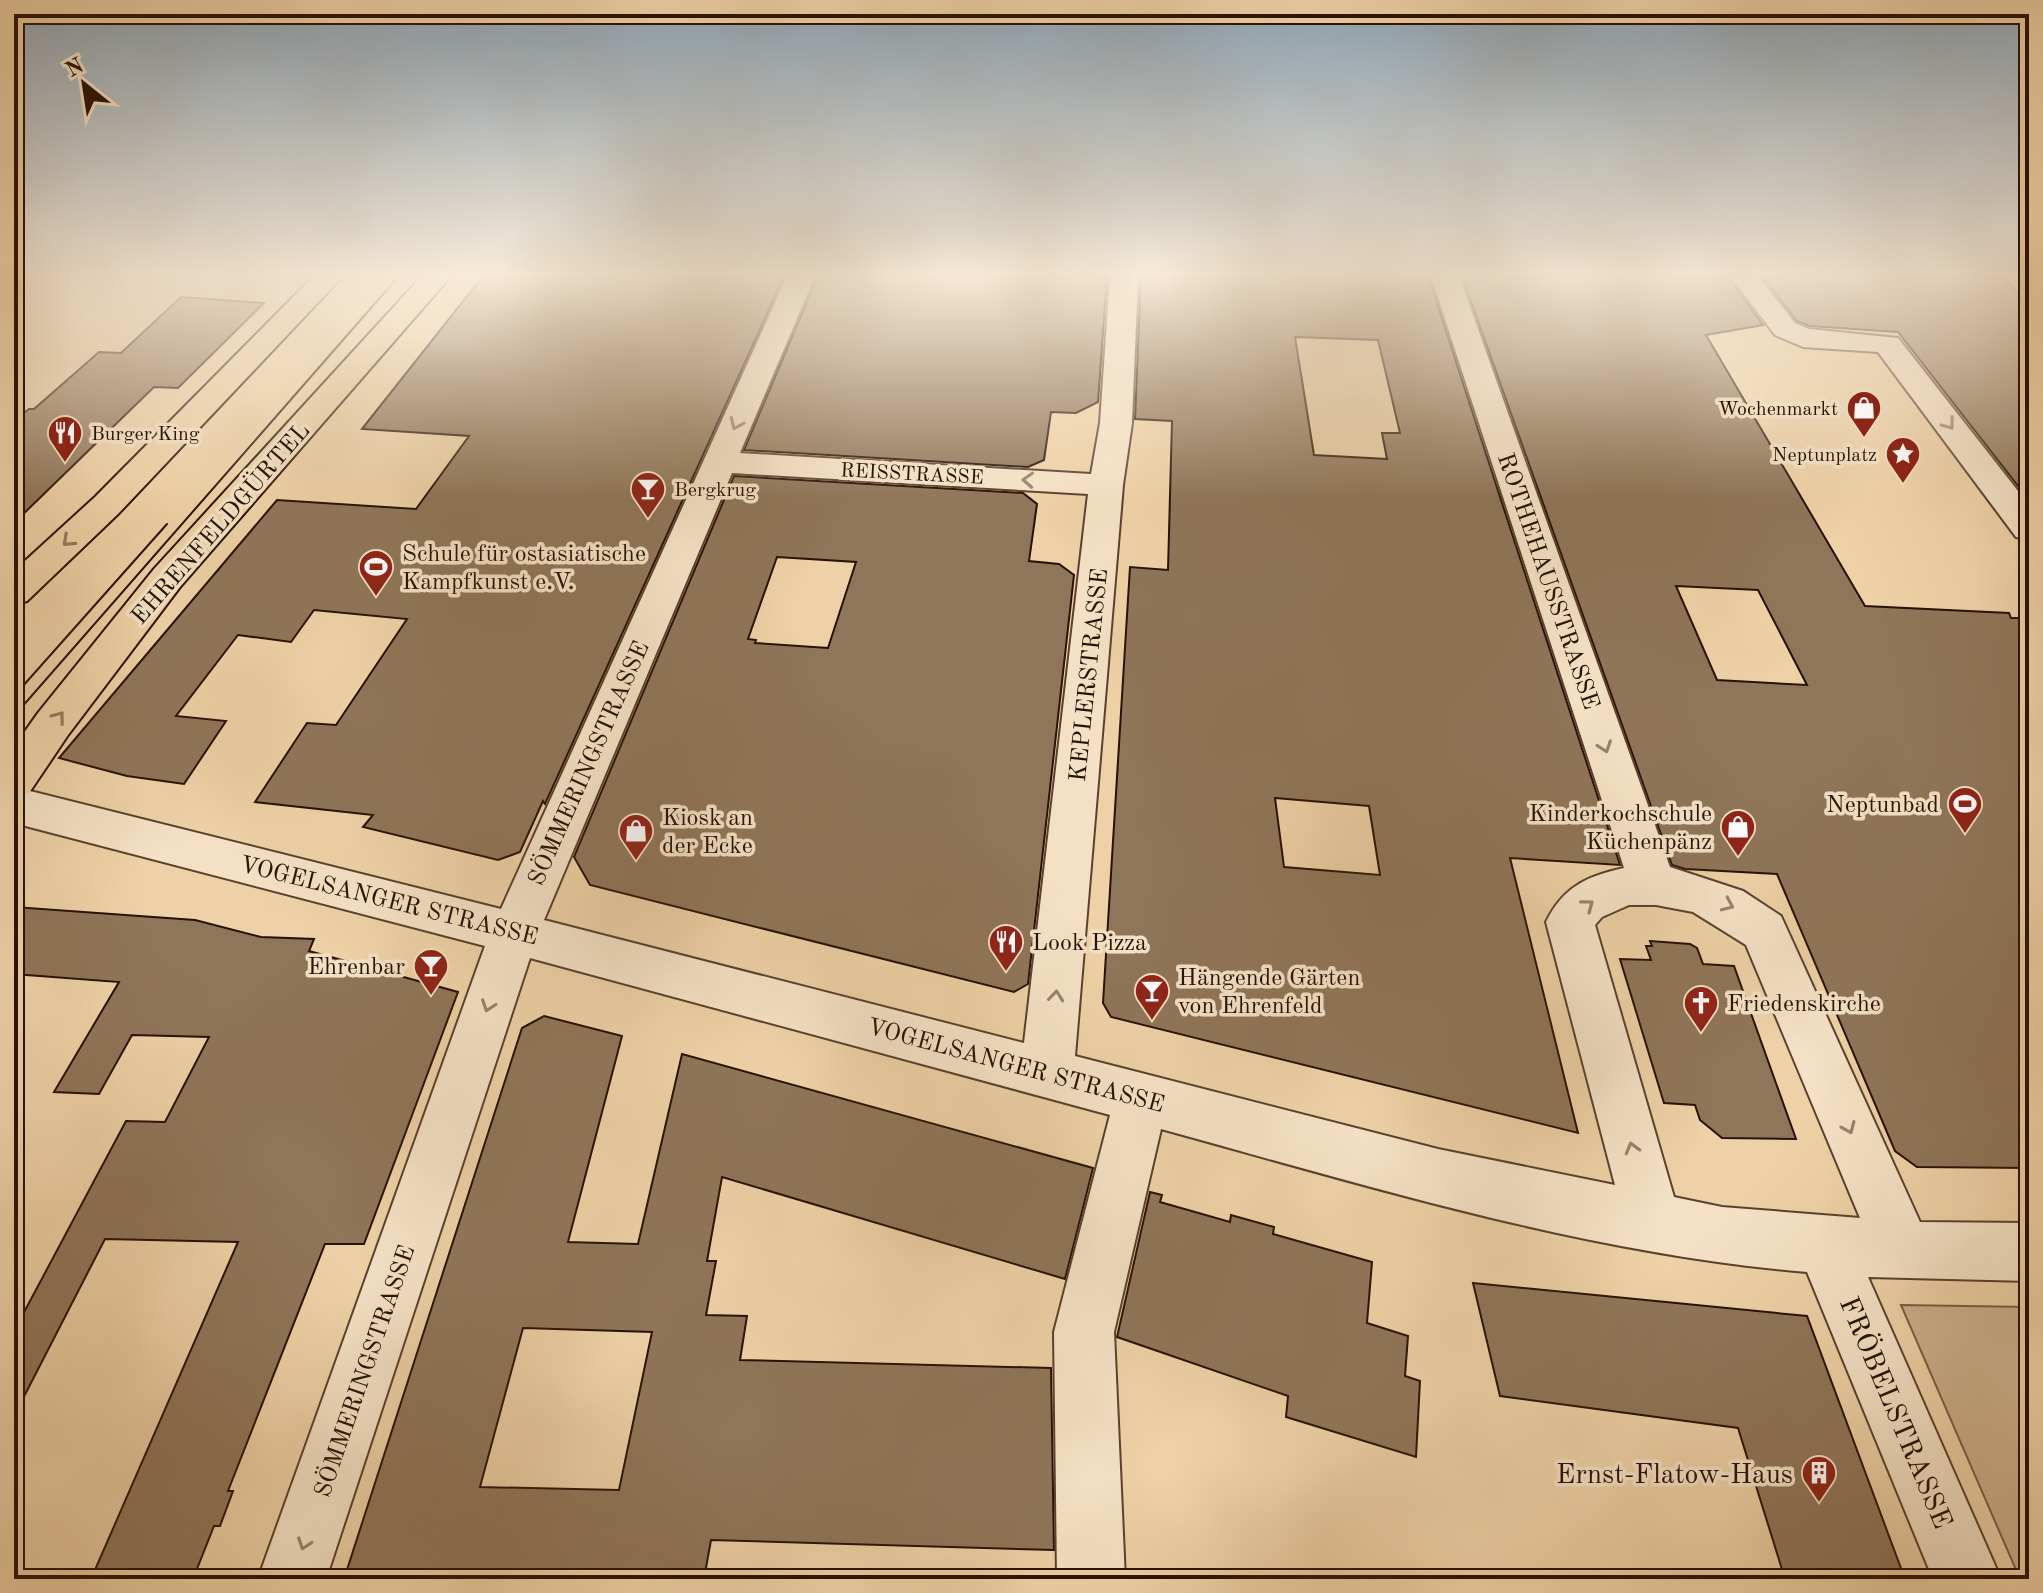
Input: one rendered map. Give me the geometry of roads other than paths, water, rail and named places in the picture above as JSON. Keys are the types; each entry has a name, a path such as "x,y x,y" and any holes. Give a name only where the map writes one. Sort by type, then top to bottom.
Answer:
{"main road":[{"path":"14,592 107,505 257,350"},
{"name":"EHRENFELDGÜRTEL","path":"14,781 53,724 167,578 371,350"}],"street":[{"name":"SÖMMERINGSTRASSE","path":"292,1579 514,933 768,350"},
{"name":"KEPLERSTRASSE","path":"1047,1074 1106,485 1116,423 1120,350"},
{"name":"ROTHEHAUSSTRASSE","path":"1470,350 1653,886"},
{"path":"1892,350 2029,529"},
{"name":"REISSTRASSE","path":"719,462 1106,485"},
{"name":"VOGELSANGER STRASSE","path":"14,805 514,933 1438,1177 1722,1236 1903,1251 2029,1252"},
{"path":"1653,1223 1570,922 1584,903 1617,887 1653,886 1686,891 1728,903 1764,931 1903,1251"},
{"path":"1091,1579 1084,1332 1141,1098"},
{"name":"FRÖBELSTRASSE","path":"1825,1246 1967,1579"}],"tram line":[{"path":"14,716 334,350"},
{"path":"14,696 167,524"}],"place":[{"name":"Wochenmarkt","path":"1864,439"},
{"name":"Burger King","path":"65,464"},
{"name":"Neptunplatz","path":"1903,485"},
{"name":"Bergkrug","path":"648,520"},
{"name":"Schule für ostasiatische Kampfkunst e.V.","path":"376,598"},
{"name":"Neptunbad","path":"1965,835"},
{"name":"Kinderkochschule Küchenpänz","path":"1738,858"},
{"name":"Kiosk an der Ecke","path":"636,862"},
{"name":"Look Pizza","path":"1006,973"},
{"name":"Ehrenbar","path":"431,997"},
{"name":"Hängende Gärten von Ehrenfeld","path":"1152,1022"},
{"name":"Friedenskirche","path":"1701,1034"},
{"name":"Ernst-Flatow-Haus","path":"1819,1504"}]}
